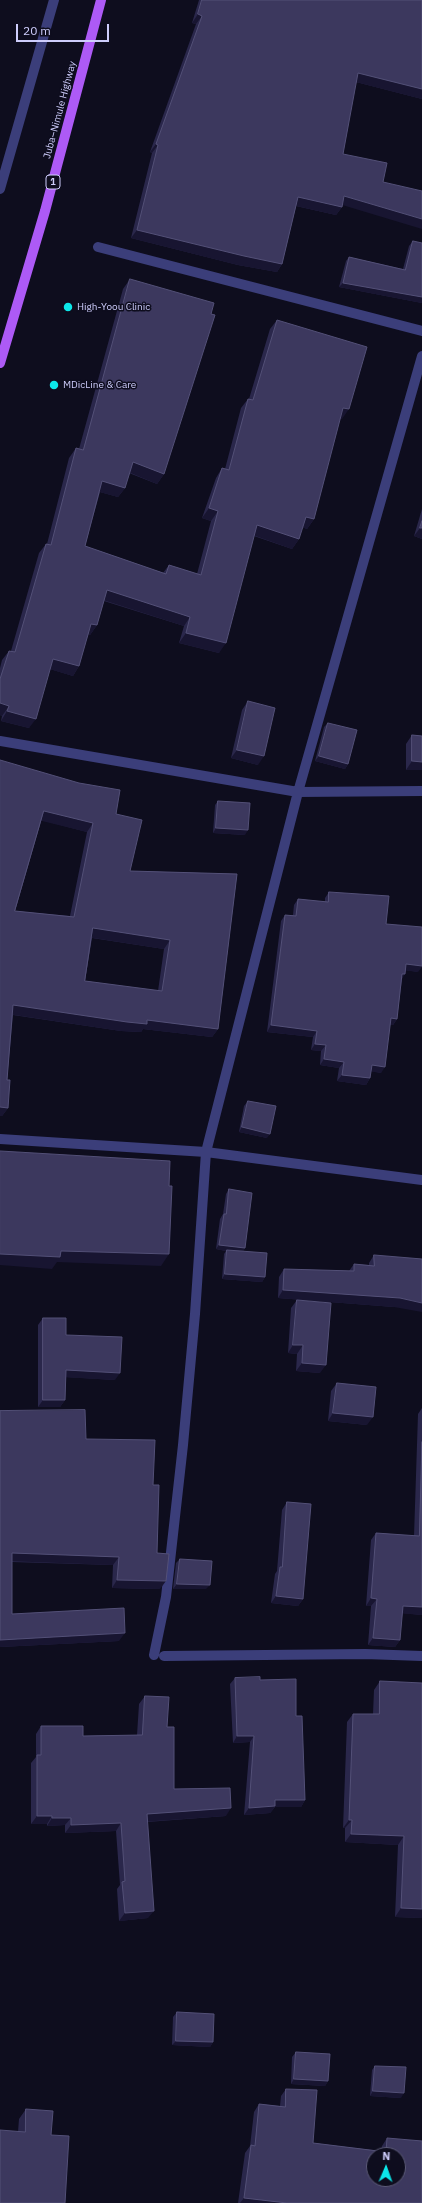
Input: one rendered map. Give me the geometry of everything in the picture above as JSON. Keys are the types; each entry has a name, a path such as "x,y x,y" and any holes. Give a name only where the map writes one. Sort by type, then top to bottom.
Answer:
{"main road":[{"name":"Juba–Nimule Highway","path":"0,363 46,210 101,0"}],"street":[{"path":"0,189 54,0"},
{"path":"98,247 422,330"},
{"path":"422,356 298,792 206,1152 195,1314 183,1445 159,1655 365,1654 422,1656"},
{"path":"0,741 298,792 422,791"},
{"path":"0,1139 206,1152 422,1180"}],"building":[{"path":"202,0 422,0 422,89 358,73 343,154 387,163 383,182 422,191 422,219 344,196 342,207 298,197 282,264 137,230 158,145 156,144 202,16 198,14"},
{"path":"413,241 422,243 422,297 343,283 349,257 405,270"},
{"path":"130,279 214,303 211,314 215,315 164,474 133,462 125,488 102,481 85,546 166,574 169,565 201,575 218,511 209,508 222,468 229,470 248,399 253,400 277,320 367,347 349,409 343,408 314,519 306,517 299,539 257,525 226,643 186,633 190,617 107,590 97,625 91,624 79,666 53,659 36,719 7,711 9,706 0,703 0,679 9,651 15,652 46,544 51,545 76,448 83,450"},
{"path":"248,701 275,708 264,756 237,750"},
{"path":"328,723 357,730 348,764 319,756"},
{"path":"412,735 422,736 422,762 412,761"},
{"path":"0,760 79,783 120,790 116,814 142,820 130,871 237,874 218,1029 147,1020 147,1024 127,1022 13,1005 7,1080 10,1080 8,1108 0,1107","holes":["44,811 93,823 74,917 15,911","93,928 170,940 162,991 85,981"]},
{"path":"218,801 250,803 248,830 216,828"},
{"path":"329,892 389,896 386,924 422,927 422,966 406,964 405,974 402,974 397,1019 391,1018 385,1067 372,1065 370,1078 342,1075 344,1062 324,1059 326,1045 315,1044 317,1031 271,1025 285,915 296,916 298,899 328,902"},
{"path":"248,1101 276,1106 270,1134 242,1127"},
{"path":"0,1151 170,1161 169,1186 172,1186 169,1254 61,1251 60,1257 0,1254"},
{"path":"229,1189 252,1193 245,1248 219,1245 224,1214 226,1214"},
{"path":"227,1250 267,1253 265,1277 225,1274"},
{"path":"374,1255 422,1259 422,1303 400,1298 283,1290 284,1269 354,1271 354,1264 374,1266"},
{"path":"297,1300 331,1303 326,1365 302,1363 303,1345 293,1345"},
{"path":"43,1318 66,1318 66,1335 122,1337 120,1373 66,1370 65,1400 43,1400"},
{"path":"337,1383 376,1387 373,1417 333,1413"},
{"path":"85,1410 86,1439 155,1440 153,1485 159,1485 157,1553 169,1554 166,1581 117,1580 119,1557 12,1553 12,1614 124,1608 125,1633 0,1640 0,1411"},
{"path":"422,1442 422,1607 403,1606 400,1640 373,1638 377,1599 371,1598 376,1533 419,1536"},
{"path":"287,1502 311,1504 303,1599 276,1596 280,1567 282,1567"},
{"path":"180,1559 212,1561 210,1585 177,1584"},
{"path":"260,1677 260,1680 296,1679 296,1716 302,1716 305,1800 275,1800 275,1806 249,1808 254,1736 237,1736 235,1678"},
{"path":"380,1681 422,1683 422,1909 401,1908 404,1836 351,1834 352,1820 349,1820 353,1714 379,1714"},
{"path":"145,1696 169,1697 167,1727 174,1727 174,1789 230,1788 231,1808 147,1814 154,1911 125,1913 122,1882 125,1881 121,1823 71,1825 71,1818 37,1816 37,1755 41,1755 41,1726 83,1726 83,1736 142,1735"},
{"path":"177,2012 214,2014 213,2042 176,2041"},
{"path":"296,2052 330,2054 328,2081 294,2079"},
{"path":"375,2066 406,2067 404,2093 373,2091"},
{"path":"286,2089 317,2090 313,2143 366,2150 366,2187 406,2187 406,2147 386,2147 387,2138 422,2141 422,2203 287,2203 244,2198 251,2145 255,2146 259,2104 285,2107"},
{"path":"26,2109 53,2111 51,2135 69,2136 65,2203 0,2203 0,2130 25,2132"}],"place":[{"name":"High-Yoou Clinic","path":"68,307"},
{"name":"MDicLine & Care","path":"54,385"}]}
